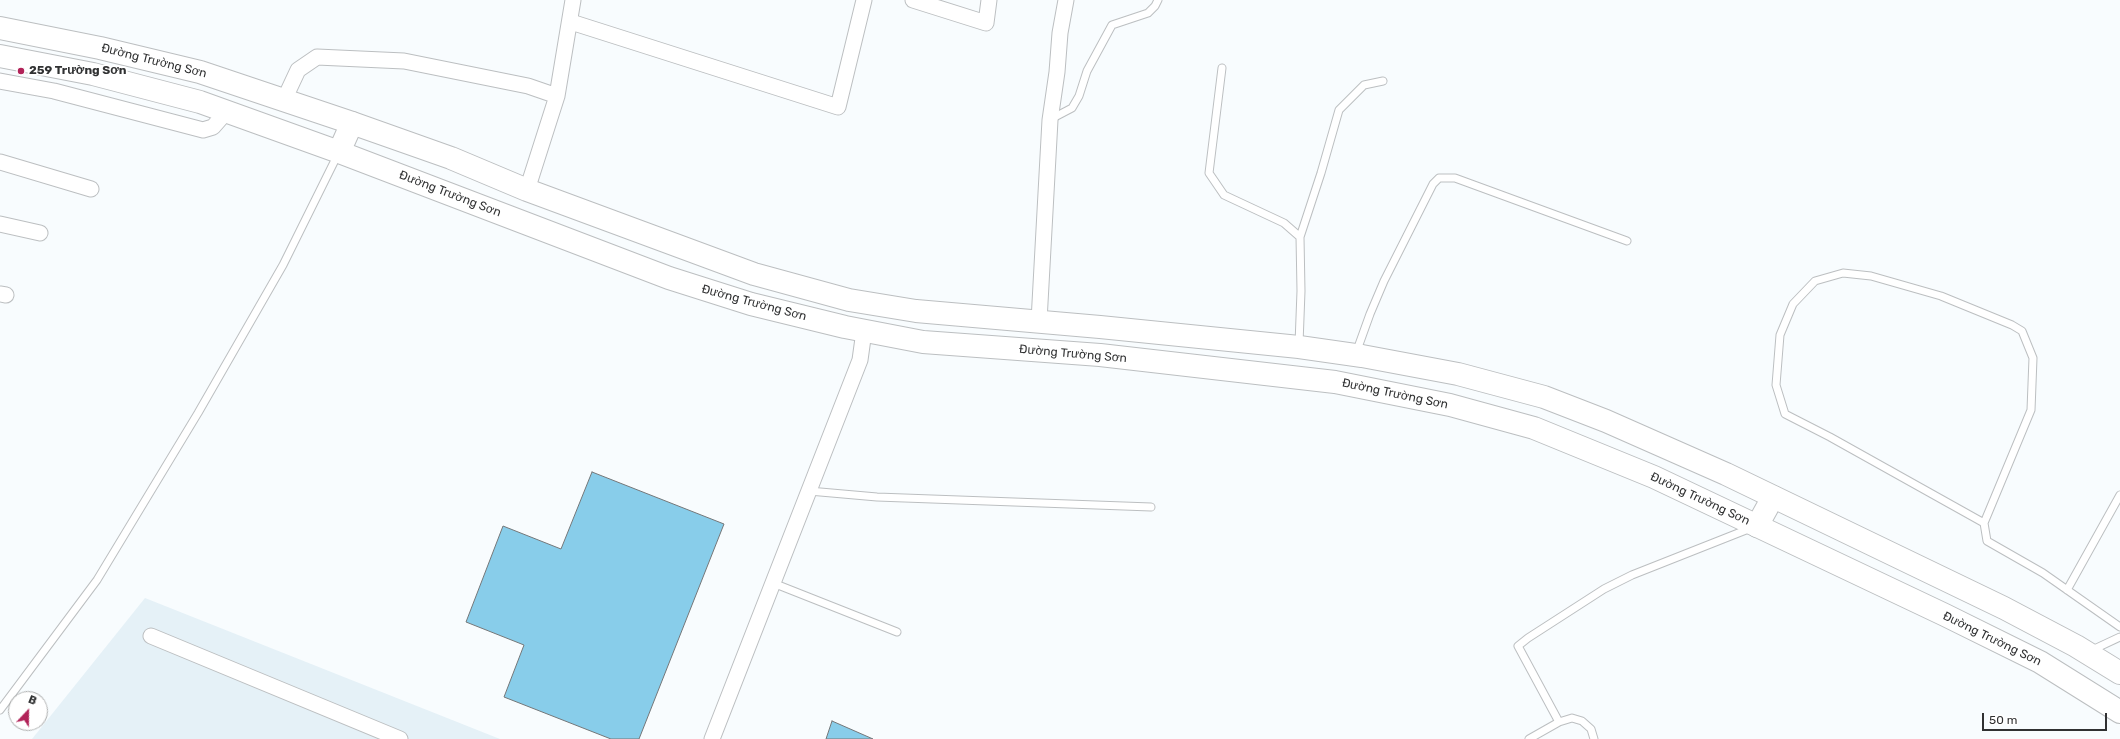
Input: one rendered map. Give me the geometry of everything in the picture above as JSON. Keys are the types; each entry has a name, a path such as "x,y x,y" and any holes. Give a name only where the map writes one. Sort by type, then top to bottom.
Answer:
{"main road":[{"name":"Đường Trường Sơn","path":"0,28 162,62 200,72 451,158 528,190 754,274 849,300 916,311 1039,321 1299,347 1356,355 1458,374 1544,397 1606,420 1726,474 2004,608 2087,653 2120,673"},
{"name":"Đường Trường Sơn","path":"0,56 100,75 200,102 339,152 669,278 751,304 923,342 1100,355 1335,382 1397,393 1534,428 1654,477 2040,662 2120,712"},
{"path":"339,152 352,123"},
{"path":"1757,526 1773,497"}],"street":[{"path":"528,190 557,96 574,0"},
{"path":"571,22 838,107 864,0"},
{"path":"913,0 986,23 990,0"},
{"path":"1039,321 1050,120 1057,72 1060,33 1066,0"},
{"path":"284,100 298,70 317,57 404,61 528,86 557,96"},
{"path":"0,81 54,91 203,130 213,127 227,112"},
{"path":"0,162 91,189"},
{"path":"0,224 40,233"},
{"path":"712,739 860,360 864,330"},
{"path":"151,636 400,739"}],"lane":[{"path":"1050,120 1072,108 1080,96 1087,71 1112,25 1148,13 1158,0"},
{"path":"1222,68 1210,173 1224,196 1284,223 1300,237"},
{"path":"1299,347 1301,291 1300,237 1322,173 1339,110 1364,85 1383,81"},
{"path":"0,710 97,580 198,413 283,265 339,152"},
{"path":"1356,355 1370,314 1384,281 1433,184 1439,178 1455,178 1627,241"},
{"path":"1984,523 1830,437 1785,414 1776,385 1780,335 1793,304 1816,281 1843,272 1871,276 1941,296 2012,325 2022,331 2033,358 2031,410 1984,523 1986,541 2043,573 2120,627"},
{"path":"809,491 876,497 1151,507"},
{"path":"2067,590 2120,496"},
{"path":"1559,722 1518,646 1598,593 1632,575 1757,526"},
{"path":"773,583 896,632"},
{"path":"2087,653 2120,637"},
{"path":"1529,739 1559,722 1572,718 1582,721 1591,729 1594,739"}],"shaded area":[{"path":"145,598 500,739 32,739 38,731 48,731 48,719"}],"building":[{"path":"592,472 724,524 639,739 611,739 504,697 524,645 466,622 503,526 561,549"},
{"path":"832,721 873,739 826,739"}],"place":[{"name":"259 Trường Sơn","path":"21,71"}]}
